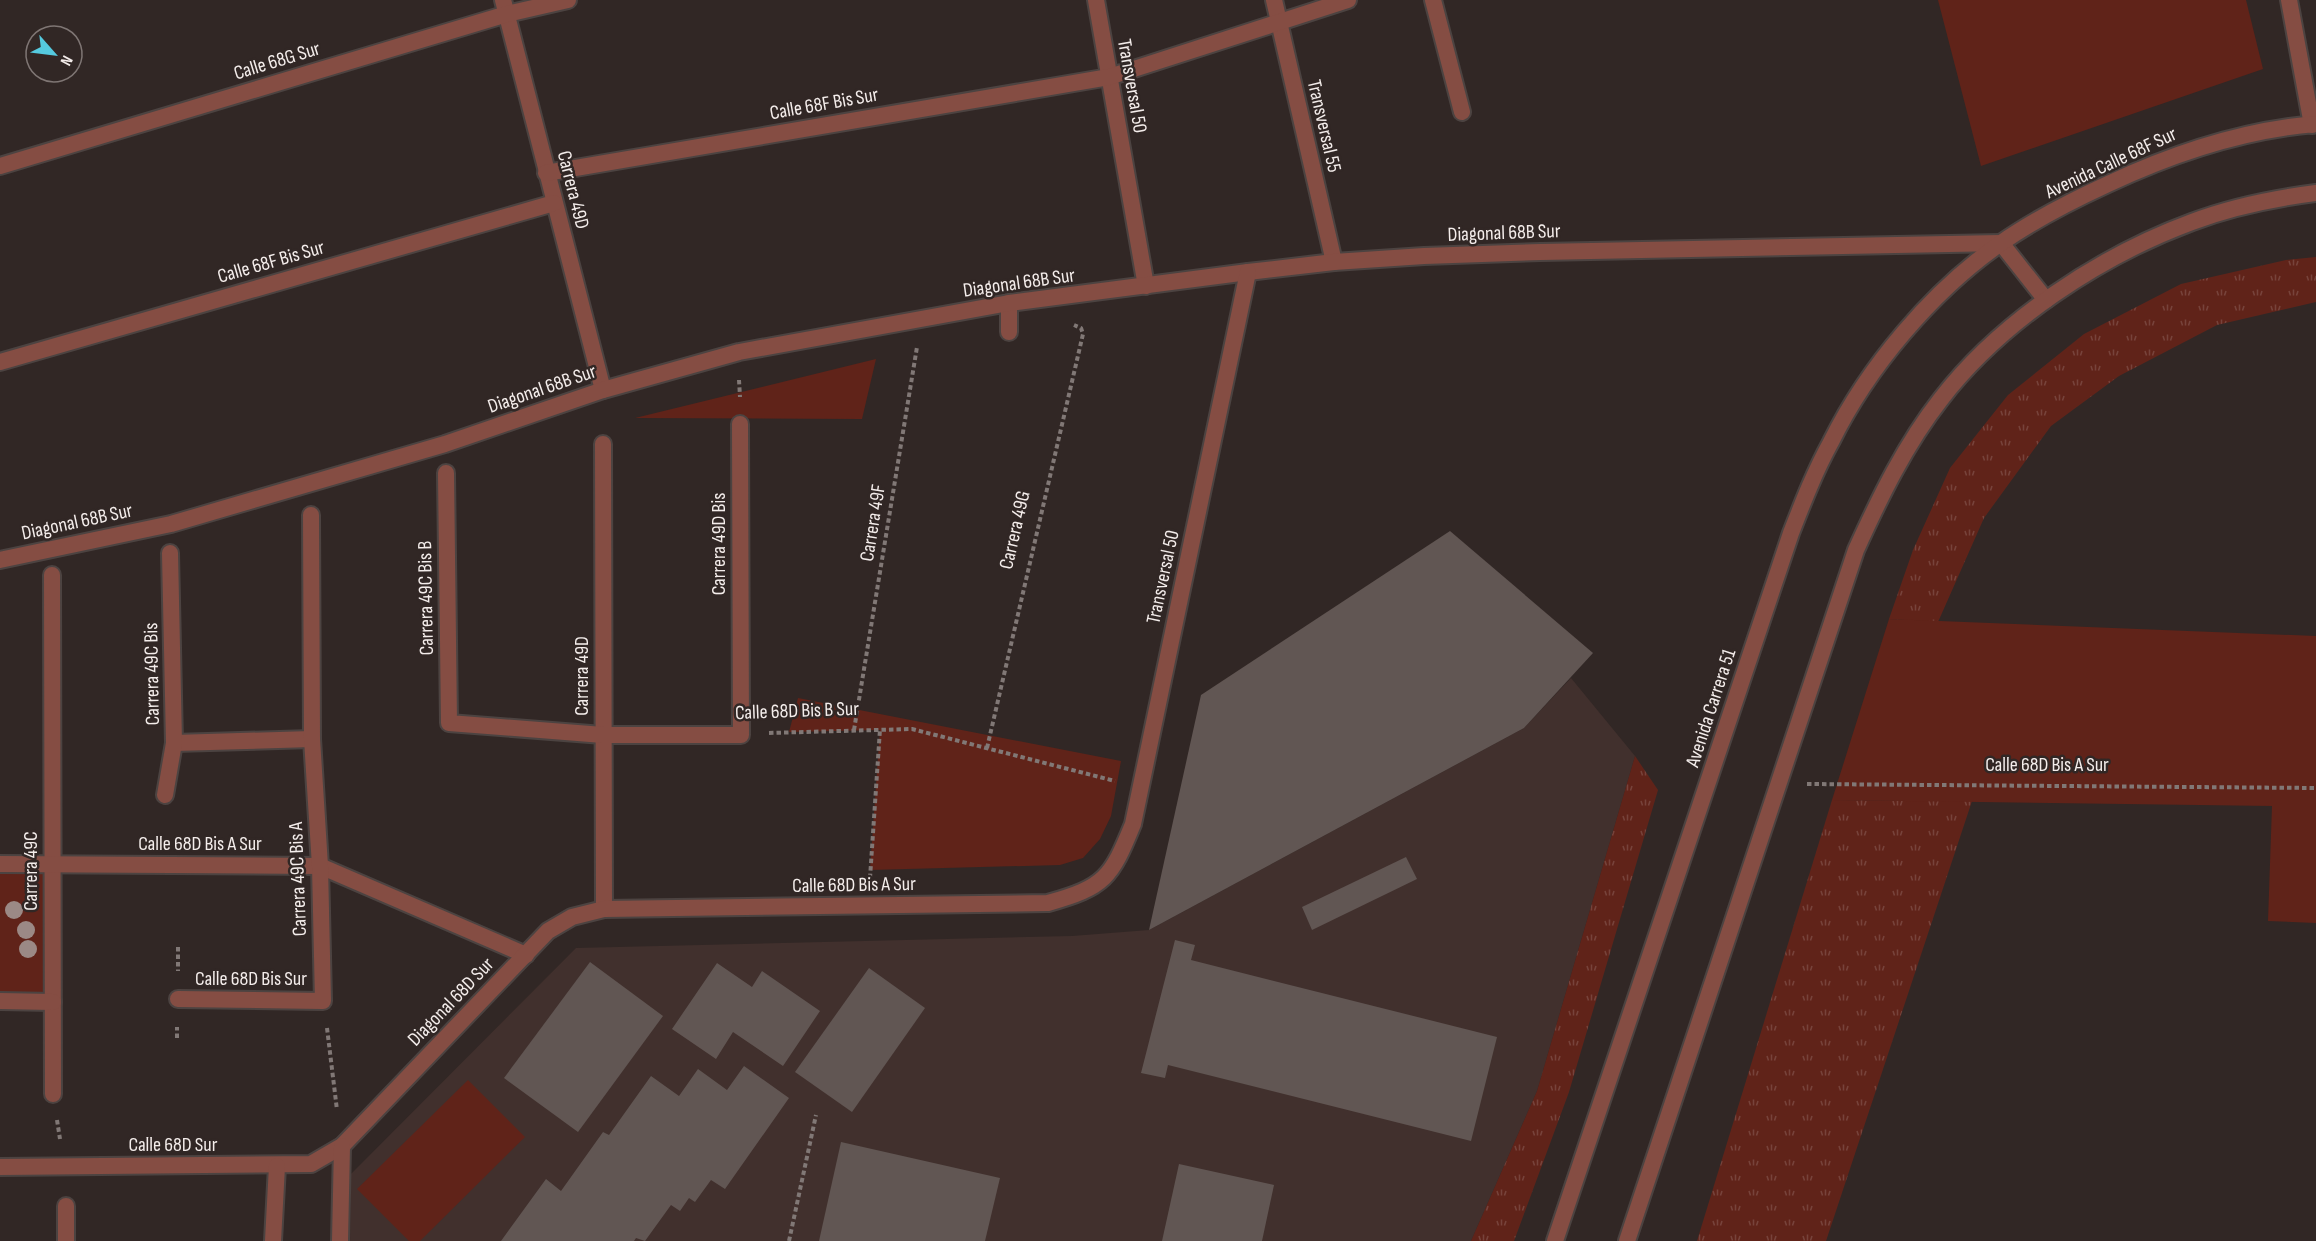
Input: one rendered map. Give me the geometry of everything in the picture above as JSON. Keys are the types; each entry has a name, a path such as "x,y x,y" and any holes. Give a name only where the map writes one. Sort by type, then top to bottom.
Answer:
{"street":[{"name":"Calle 68G Sur","path":"0,166 505,7 568,0"},
{"name":"Transversal 50","path":"1096,0 1146,286"},
{"name":"Transversal 55","path":"1274,0 1334,262"},
{"name":"Calle 68F Bis Sur","path":"546,173 1109,77 1348,0"},
{"path":"1432,0 1462,112"},
{"path":"2289,0 2314,124"},
{"name":"Carrera 49D","path":"505,7 603,390"},
{"name":"Avenida Calle 68F Sur","path":"2001,243 2074,200 2153,163 2204,145 2314,124"},
{"path":"1627,1241 1856,550 1878,501 1907,446 1941,398 1969,367 2046,300 2141,244 2193,221 2316,193"},
{"name":"Calle 68F Bis Sur","path":"0,362 554,203"},
{"path":"2001,243 2046,300"},
{"name":"Diagonal 68B Sur","path":"0,561 171,524 445,444 603,390 739,352 1009,303 1334,262 1541,252 2001,243"},
{"name":"Avenida Carrera 51","path":"1555,1241 1791,533 1810,483 1845,415 1876,370 1938,296 2001,243"},
{"name":"Transversal 50","path":"1101,882 1119,860 1133,824 1248,272"},
{"path":"1009,303 1009,332"},
{"name":"Carrera 49D Bis","path":"740,424 741,735"},
{"name":"Carrera 49D","path":"603,444 604,909"},
{"name":"Carrera 49C Bis B","path":"446,473 449,723"},
{"name":"Carrera 49C Bis A","path":"311,515 312,739 320,866 323,1001"},
{"name":"Carrera 49C Bis","path":"165,795 174,743 170,553"},
{"name":"Carrera 49C","path":"52,575 53,1094"},
{"name":"Calle 68D Bis B Sur","path":"449,723 603,735 741,735"},
{"path":"174,743 312,739"},
{"name":"Calle 68D Bis A Sur","path":"0,864 320,866 526,955"},
{"name":"Calle 68D Bis A Sur","path":"604,909 1048,903 1081,894 1101,882"},
{"name":"Diagonal 68D Sur","path":"342,1146 548,931 572,917 604,909"},
{"name":"Calle 68D Bis Sur","path":"178,999 323,1001"},
{"path":"0,1001 52,1002"},
{"path":"340,1241 342,1146"},
{"name":"Calle 68D Sur","path":"0,1167 310,1164 342,1146"},
{"path":"273,1241 277,1166"},
{"path":"66,1206 66,1241"}],"path":[{"name":"Carrera 49F","path":"854,730 922,320"},
{"name":"Carrera 49G","path":"987,748 1083,334 1081,328 1076,324"},
{"path":"739,352 740,424"},
{"path":"868,906 880,729"},
{"name":"Calle 68D Bis B Sur","path":"741,735 912,729 1141,787"},
{"name":"Calle 68D Bis A Sur","path":"1778,785 2316,788"},
{"path":"323,1001 342,1146"},
{"path":"53,1094 64,1166"},
{"path":"789,1241 816,1116"}],"shaded area":[{"path":"1571,678 1635,756 1537,1091 1471,1241 350,1241 351,1174 576,948 1072,936 1149,930 1524,728"}],"green space":[{"path":"1938,0 2246,0 2263,69 1981,166"},
{"path":"2316,257 2316,302 2217,325 2119,376 2051,426 1984,518 1938,622 1889,619 1913,550 1950,468 2008,395 2084,334 2181,284 2286,260"},
{"path":"876,359 862,419 635,418"},
{"path":"1889,619 2316,636 2316,923 2268,921 2272,806 1832,800"},
{"path":"798,698 1121,761 1111,816 1100,839 1083,858 1060,865 870,870 880,730 789,732"},
{"path":"1635,756 1658,790 1569,1092 1514,1241 1471,1241 1537,1091"},
{"path":"1832,800 1972,801 1826,1241 1697,1241"},
{"path":"0,870 46,871 44,993 0,993"},
{"path":"468,1080 525,1137 420,1241 409,1241 357,1189"}],"building":[{"path":"1450,531 1593,653 1524,728 1149,930 1201,695"},
{"path":"1406,857 1417,879 1312,930 1302,907"},
{"path":"1175,940 1195,945 1191,960 1497,1037 1471,1141 1168,1065 1165,1078 1141,1073"},
{"path":"590,962 663,1016 578,1132 504,1078"},
{"path":"717,963 752,987 762,971 820,1011 783,1066 733,1032 716,1059 672,1029"},
{"path":"869,968 925,1008 852,1112 795,1072"},
{"path":"744,1066 789,1098 725,1189 711,1180 695,1202 689,1198 680,1211 671,1205 645,1241 636,1238 634,1241 501,1241 546,1179 561,1191 603,1132 609,1135 651,1076 679,1096 698,1069 727,1090"},
{"path":"841,1142 1000,1178 985,1241 819,1241"},
{"path":"1179,1164 1274,1185 1262,1241 1162,1241"}]}
